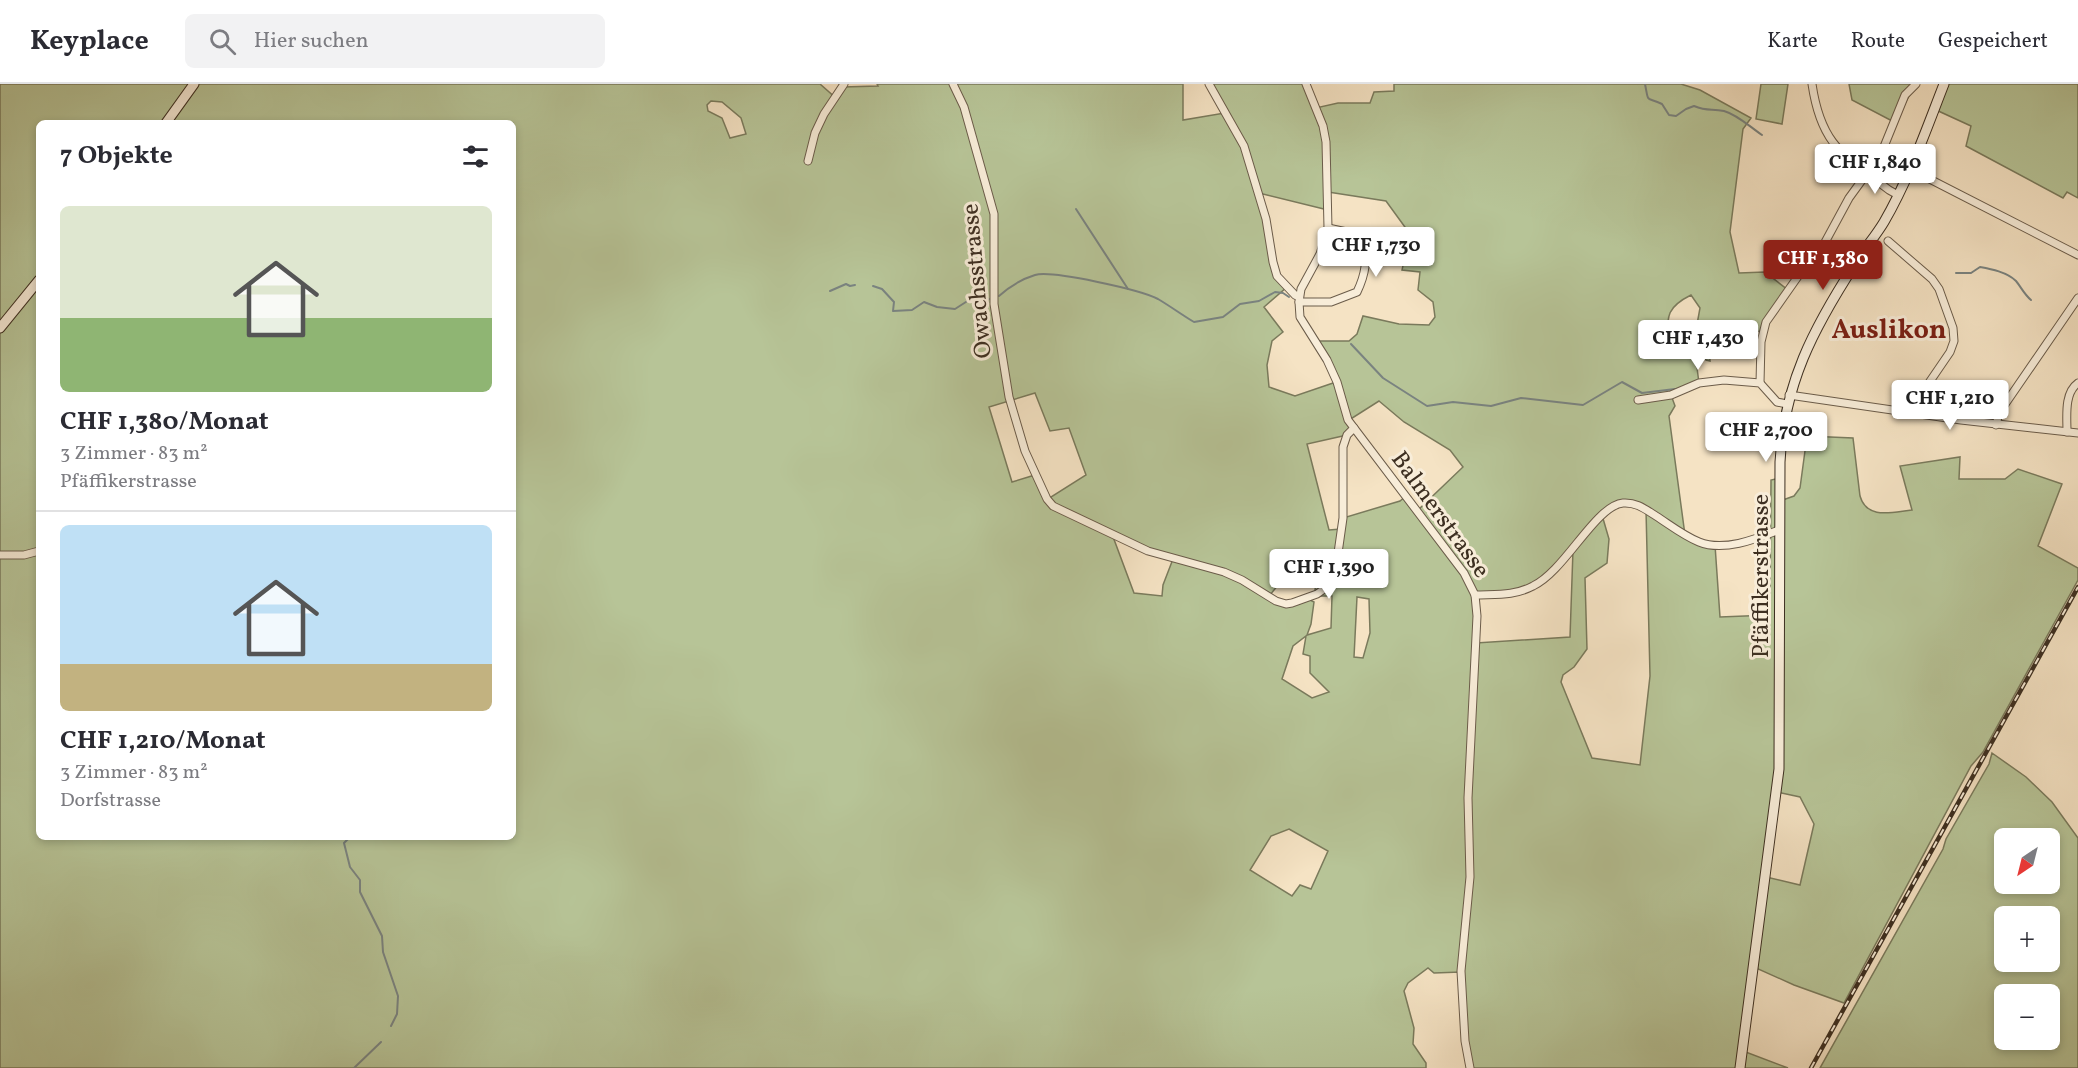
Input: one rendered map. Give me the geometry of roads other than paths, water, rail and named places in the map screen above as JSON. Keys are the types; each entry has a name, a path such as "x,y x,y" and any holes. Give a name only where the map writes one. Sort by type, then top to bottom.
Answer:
{"main road":[{"path":"168,120 194,84"},
{"name":"Pfäffikerstrasse","path":"1740,1068 1779,769 1781,446 1788,400 1808,344 1854,264 1884,222 1898,195 1944,84"},
{"path":"0,327 36,284"}],"street":[{"path":"808,162 815,133 824,114 844,84"},
{"name":"Owachsstrasse","path":"953,84 964,107 992,207 995,227 995,316 1009,396 1025,451 1047,499 1053,506 1148,551 1224,572 1276,601 1292,603 1317,594 1327,587 1335,574 1343,518 1343,447 1347,435 1354,428"},
{"path":"1209,84 1244,146 1266,219 1277,276 1299,299 1331,302 1357,292 1362,282 1367,262 1364,240 1356,234 1328,228"},
{"path":"1299,299 1304,281 1320,254 1328,228 1326,142 1323,126 1306,84"},
{"path":"1812,84 1817,113 1829,138 1842,154 1898,195"},
{"path":"1916,84 1905,94 1881,154 1845,205 1821,251 1799,274 1766,322 1761,342 1760,383 1777,402 1825,400 1996,425 2078,433"},
{"path":"1910,169 2078,255"},
{"path":"1888,241 1932,279 1939,289 1953,328 1954,341 1950,352 1909,412"},
{"path":"1996,425 1999,413 2078,298"},
{"name":"Balmerstrasse","path":"1299,299 1300,317 1327,360 1337,382 1345,415 1464,573 1475,595 1477,616 1468,798 1470,877 1461,971 1465,1041 1470,1068"},
{"path":"1638,400 1671,395 1699,383 1724,380 1760,383"},
{"path":"2067,432 2068,398 2074,385 2078,383"},
{"path":"1475,595 1515,594 1536,585 1554,572 1613,505 1638,504 1685,535 1706,544 1744,542 1779,530"},
{"path":"0,555 24,555 36,552"}],"waterway":[{"path":"1645,84 1649,98 1662,104 1669,115 1676,116 1694,106 1724,111 1739,118 1762,135"},
{"path":"1076,209 1128,289"},
{"path":"1956,273 1971,273 1980,267 1999,271 2016,281 2031,300"},
{"path":"999,296 1007,289 1035,275 1059,275 1149,295 1194,322 1223,317 1240,304 1259,301 1275,292 1289,297"},
{"path":"830,291 846,284 855,285"},
{"path":"873,286 882,289 894,302 893,311 912,310 924,302 937,307 955,309 969,300 989,299"},
{"path":"1351,344 1383,378 1427,406 1453,402 1491,406 1521,398 1583,405 1622,382 1642,393 1675,389"},
{"path":"347,840 344,843 350,867 360,880 360,892 382,936 383,952 398,996 397,1014 391,1026"},
{"path":"354,1068 381,1042"}],"railway":[{"path":"1811,1068 2078,587"}],"district":[{"name":"Auslikon","path":"1889,329"}]}
